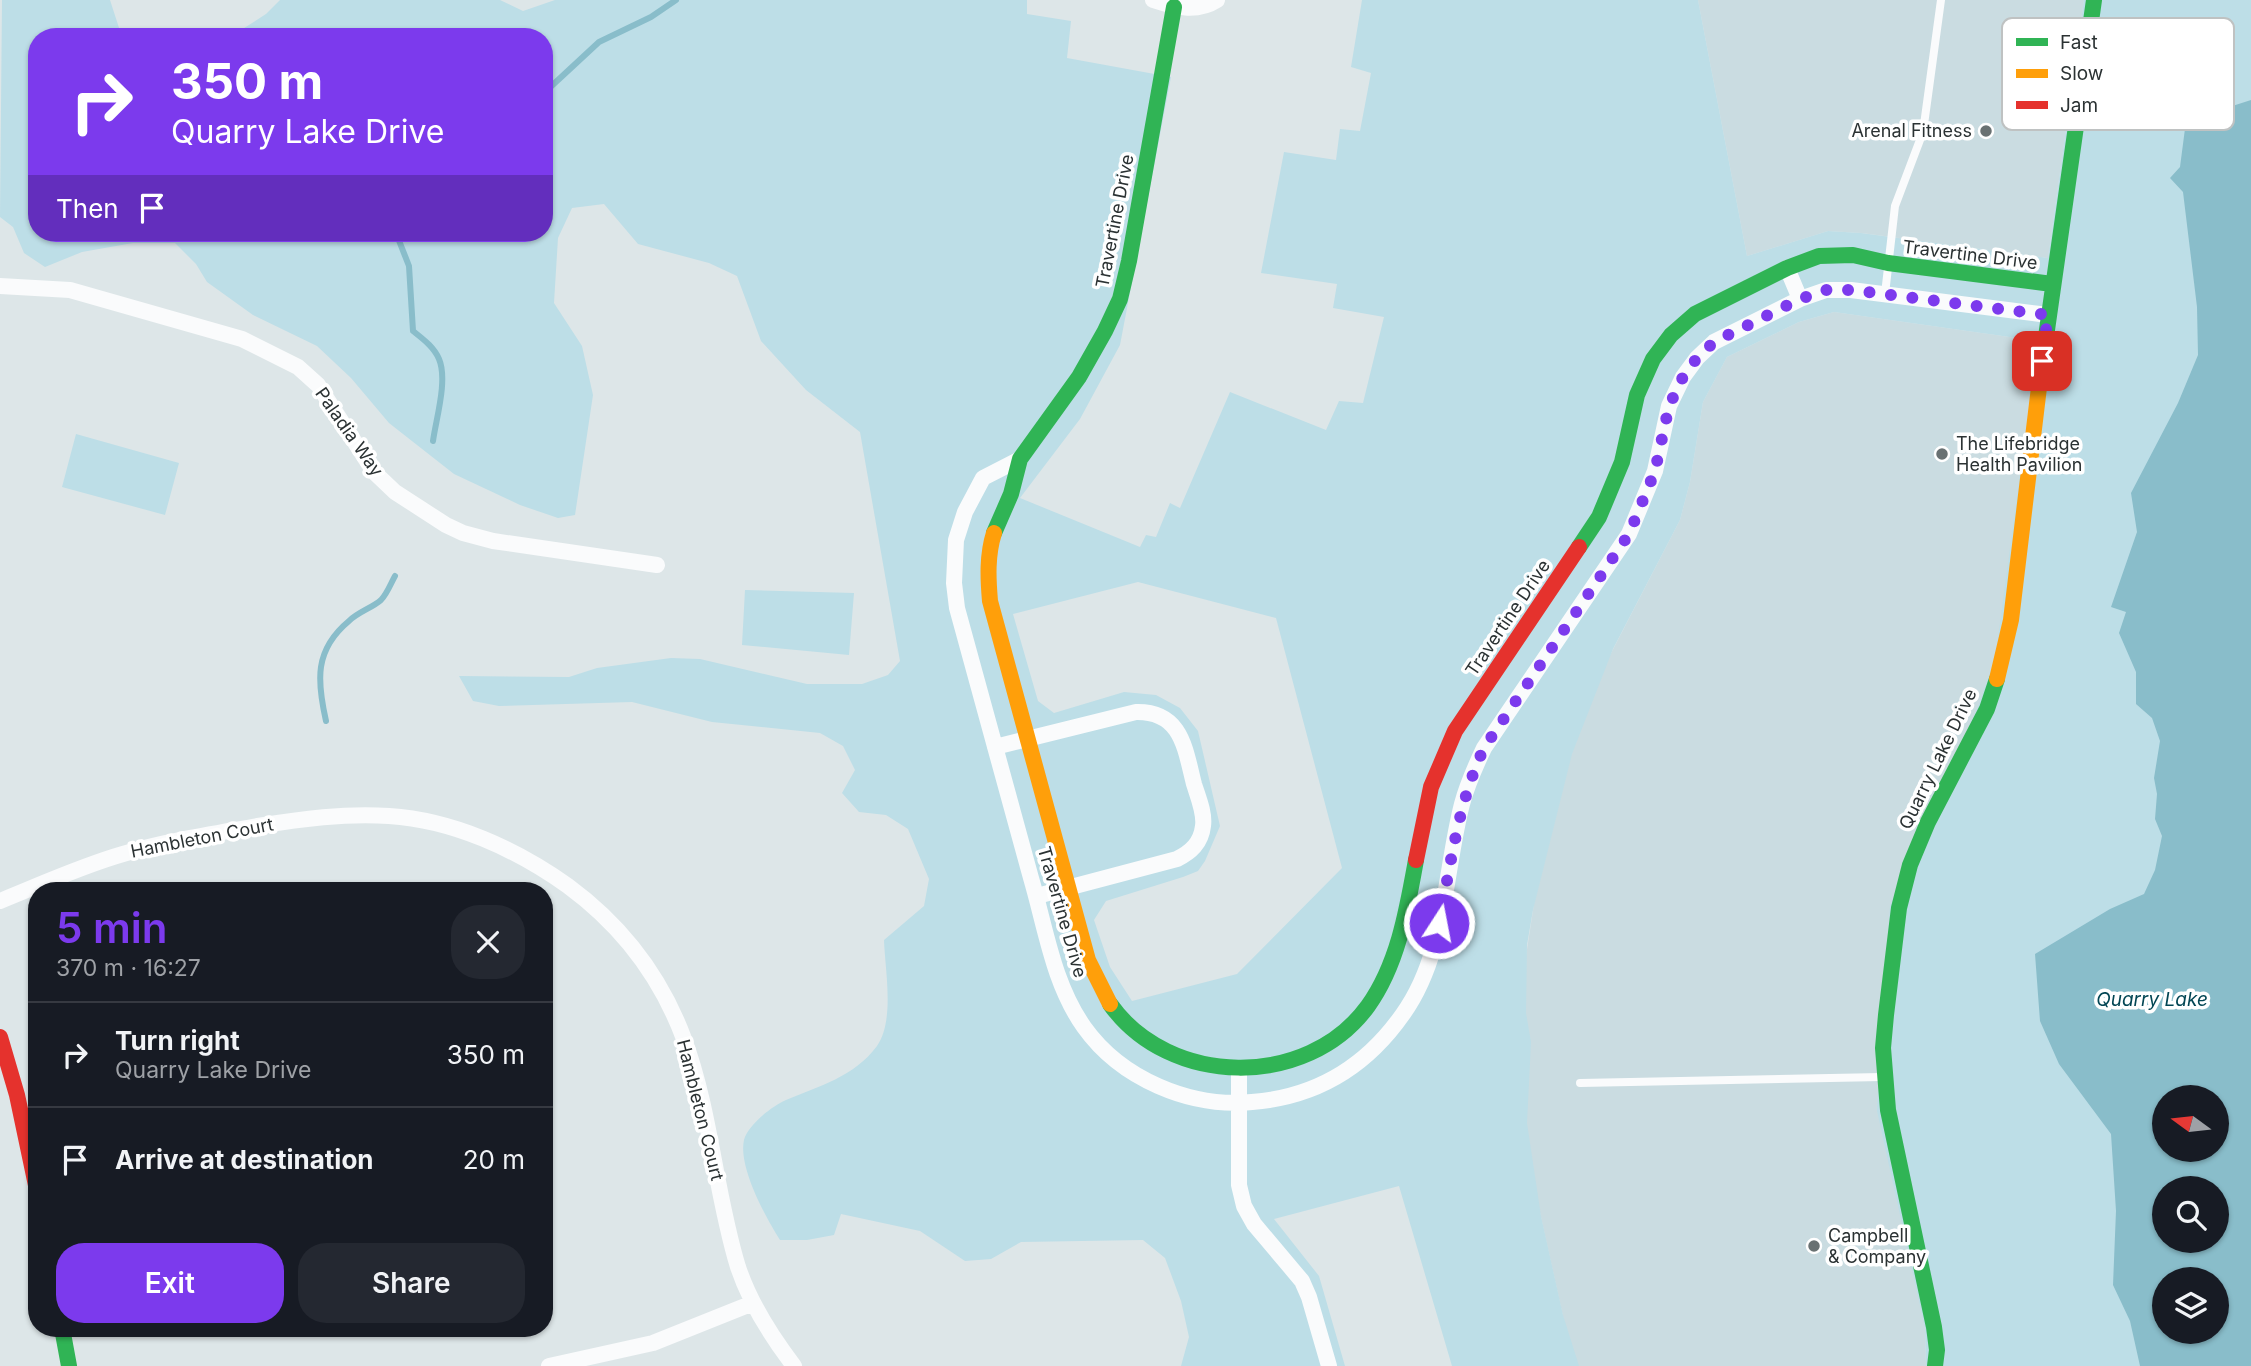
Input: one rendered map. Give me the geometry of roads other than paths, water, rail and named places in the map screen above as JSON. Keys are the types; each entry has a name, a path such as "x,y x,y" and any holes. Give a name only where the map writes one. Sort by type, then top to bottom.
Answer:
{"street":[{"path":"1153,0 1174,7 1195,8 1217,0"},
{"name":"Quarry Lake Drive","path":"2091,18 2094,0"},
{"name":"Travertine Drive","path":"1174,7 1120,299 1079,377 1020,459 1011,494 996,525 990,547 988,581 990,601 1087,960 1112,1008 1121,1017 1151,1043 1170,1054 1210,1067 1267,1067 1323,1047 1341,1035 1376,994 1389,971 1401,937 1429,797 1440,762 1455,731 1599,517 1622,461 1637,395 1653,359 1671,335 1695,314 1787,268 1819,256 1853,256 1888,264 2052,284"},
{"name":"Quarry Lake Drive","path":"1934,1366 1937,1350 1934,1327 1888,1110 1883,1048 1887,1002 1899,908 1910,865 1928,821 1987,709 2003,661 2011,620 2052,284 2075,130"},
{"path":"1787,268 1800,299"},
{"name":"Paladia Way","path":"0,286 51,288 91,295 242,339 270,351 298,367 318,385 374,472 395,492 463,533 493,541 657,565"},
{"name":"Travertine Drive","path":"1020,459 983,478 965,512 956,540 954,583 957,608 1037,896 1055,972 1085,1028 1106,1051 1131,1072 1156,1085 1203,1101 1239,1104 1273,1101 1310,1090 1339,1077 1362,1062 1405,1013 1420,985 1434,947 1462,806 1471,775 1484,748 1629,534 1655,471 1669,406 1683,377 1697,358 1714,342 1800,299 1826,290 1851,290 2048,315"},
{"path":"995,747 1136,712 1150,712 1172,724 1183,738 1203,826 1198,842 1189,852 1177,859 1037,896"},
{"name":"Hambleton Court","path":"50,882 123,854 216,833 300,819 349,816 389,816 461,831 504,847 547,871 584,898 632,946 652,972 664,994 691,1062 739,1269 753,1303 794,1366"},
{"name":"Hambleton Court","path":"0,901 28,890"},
{"path":"0,1037 28,1148"},
{"path":"1239,1069 1239,1185 1244,1206 1254,1224 1302,1281 1329,1366"},
{"path":"549,1366 653,1343 753,1303"},
{"path":"64,1337 69,1366"}],"lane":[{"path":"1885,294 1895,206 1923,132 1941,0"},
{"path":"1580,1083 1884,1077"}],"water":[{"name":"Quarry Lake","path":"2251,100 2251,1366 2140,1366 2130,1321 2113,1285 2116,1211 2111,1134 2059,1064 2040,1021 2035,954 2110,909 2144,894 2155,870 2162,836 2155,819 2157,794 2154,778 2160,741 2152,718 2136,704 2136,672 2119,633 2126,612 2111,607 2137,532 2131,493 2178,403 2198,355 2197,307 2183,192 2170,178 2180,167 2185,130 2234,130 2234,105"}],"waterway":[{"path":"553,85 599,42 651,17 676,0"},
{"path":"400,242 409,266 413,331 434,351 441,368 442,388 433,441"},
{"path":"326,721 320,679 329,643 353,618 381,600 395,576"}],"place":[{"name":"Arenal Fitness","path":"1986,131"},
{"name":"The Lifebridge Health Pavilion","path":"1942,454"},
{"name":"Campbell & Company","path":"1814,1246"}]}
